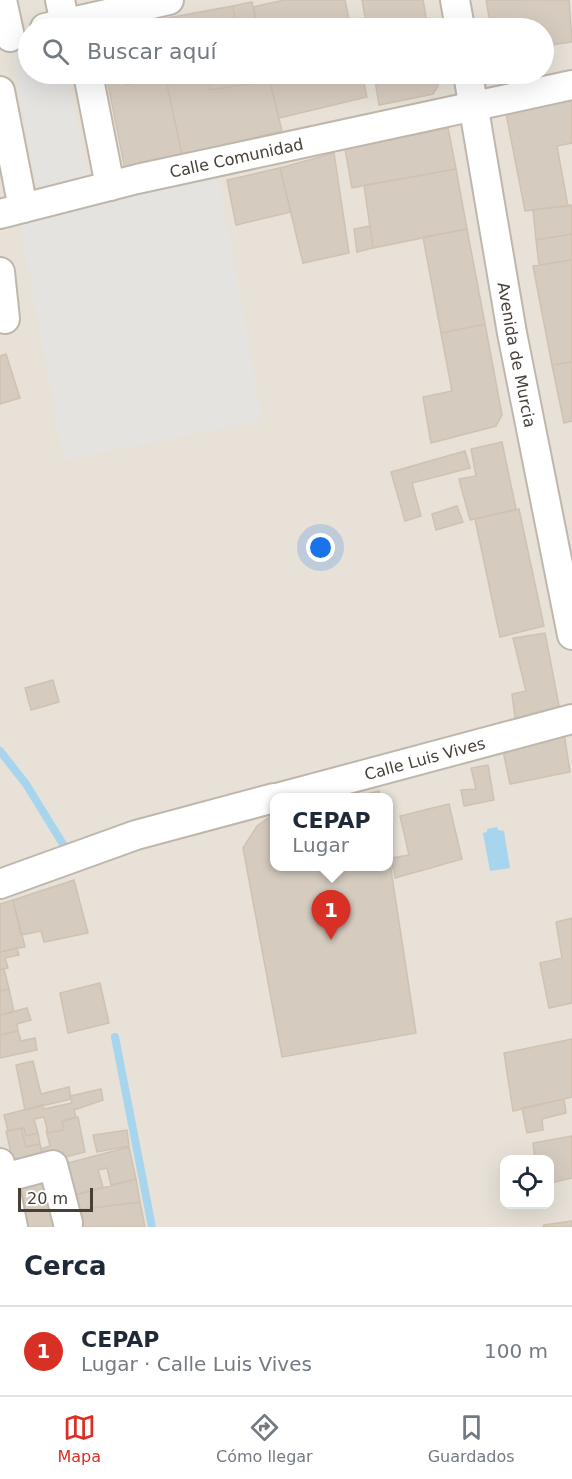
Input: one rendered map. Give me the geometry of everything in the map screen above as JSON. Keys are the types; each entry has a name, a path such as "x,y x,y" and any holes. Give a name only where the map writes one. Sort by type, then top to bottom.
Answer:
{"street":[{"path":"2,0 13,36"},
{"path":"75,18 169,0"},
{"path":"455,0 458,18"},
{"path":"90,84 110,186"},
{"name":"Avenida de Murcia","path":"470,84 512,333 567,574 572,635"},
{"name":"Calle Comunidad","path":"12,211 64,189 110,186 572,85"},
{"path":"0,90 12,211"},
{"path":"0,272 5,319"},
{"name":"Calle Luis Vives","path":"294,793 572,719"},
{"name":"Calle Luis Vives","path":"0,884 135,835 270,799"},
{"path":"13,1227 1,1173 52,1165 68,1222"}],"shaded area":[{"path":"0,0 572,0 572,1227 0,1227"},
{"path":"18,53 18,84 68,84 88,176 37,187 12,54"},
{"path":"218,175 262,420 64,460 20,223"}],"water":[{"path":"497,827 498,830 504,831 510,868 490,871 483,833 487,832 487,829"}],"building":[{"path":"284,0 345,0 349,18 256,18 253,7"},
{"path":"362,0 423,0 426,18 365,18"},
{"path":"486,0 569,0 572,42 554,45 554,18 489,18"},
{"path":"252,2 256,18 168,18"},
{"path":"233,6 235,18 168,18"},
{"path":"108,84 270,84 282,131 125,169"},
{"path":"167,84 210,84 210,90 250,84 271,84 282,131 182,155"},
{"path":"270,84 364,84 367,97 279,118"},
{"path":"376,84 438,84 433,94 379,105"},
{"path":"572,96 572,143 557,146 568,206 525,211 505,108"},
{"path":"448,128 456,169 352,188 345,149"},
{"path":"334,153 349,253 303,263 280,168"},
{"path":"280,168 291,212 236,225 227,180"},
{"path":"456,169 467,229 373,248 364,185"},
{"path":"572,205 572,234 536,240 533,210"},
{"path":"370,226 373,248 357,252 354,229"},
{"path":"467,229 485,324 441,333 423,237"},
{"path":"572,234 572,260 539,265 536,240"},
{"path":"572,260 572,362 552,365 533,266"},
{"path":"485,324 502,415 496,426 431,443 423,397 452,391 441,333"},
{"path":"6,354 20,398 0,404 0,356"},
{"path":"572,362 572,421 564,423 552,365"},
{"path":"502,442 516,509 470,520 459,479 476,476 471,449"},
{"path":"465,451 470,468 412,483 421,516 405,521 391,472"},
{"path":"457,506 463,522 436,530 432,514"},
{"path":"519,509 544,626 500,637 475,519"},
{"path":"545,633 561,716 516,725 512,694 526,691 513,638"},
{"path":"53,680 59,702 31,710 25,688"},
{"path":"564,733 570,772 510,784 502,746"},
{"path":"488,765 494,800 464,806 461,790 476,789 471,768"},
{"path":"449,804 462,859 395,878 393,858 409,855 400,816"},
{"path":"270,817 270,871 391,871 416,1033 282,1057 243,848 257,826"},
{"path":"74,880 88,933 44,942 41,931 21,935 13,900"},
{"path":"13,900 25,947 0,952 0,904"},
{"path":"572,918 572,1003 549,1008 540,963 562,958 556,922"},
{"path":"17,948 19,955 5,958 8,968 0,970 0,952"},
{"path":"4,969 9,989 0,991 0,970"},
{"path":"100,983 109,1023 68,1033 60,993"},
{"path":"9,989 14,1012 0,1015 0,991"},
{"path":"27,1008 31,1020 17,1024 18,1031 0,1035 0,1015"},
{"path":"18,1031 21,1041 35,1038 37,1050 0,1058 0,1035"},
{"path":"572,1039 572,1097 513,1111 504,1053"},
{"path":"33,1061 41,1094 69,1087 71,1099 25,1110 16,1065"},
{"path":"101,1089 103,1100 74,1110 76,1117 62,1121 64,1130 48,1133 44,1117 34,1119 38,1133 26,1136 24,1128 8,1131 4,1115 43,1105 44,1109 72,1103 70,1096"},
{"path":"564,1099 566,1113 542,1119 543,1130 527,1133 522,1108"},
{"path":"78,1117 85,1152 45,1162 41,1149 50,1146 46,1130 48,1133 64,1130 62,1121"},
{"path":"21,1128 26,1147 40,1144 45,1162 15,1171 6,1131"},
{"path":"21,1128 24,1128 26,1136 38,1133 40,1144 26,1147"},
{"path":"127,1130 129,1146 97,1152 93,1135"},
{"path":"572,1136 572,1178 554,1182 554,1155 534,1155 533,1143"},
{"path":"129,1147 136,1179 111,1185 107,1168 98,1170 103,1187 72,1196 64,1164"},
{"path":"42,1174 49,1200 19,1207 10,1182"},
{"path":"136,1179 140,1202 76,1210 72,1196"},
{"path":"49,1200 56,1227 24,1227 19,1207"},
{"path":"140,1202 145,1227 79,1227 76,1210"},
{"path":"572,1221 572,1227 543,1227 544,1225"}],"waterway":[{"path":"0,751 26,784 66,849"},
{"path":"115,1037 152,1227"}],"place":[{"name":"CEPAP","path":"331,940"}]}
